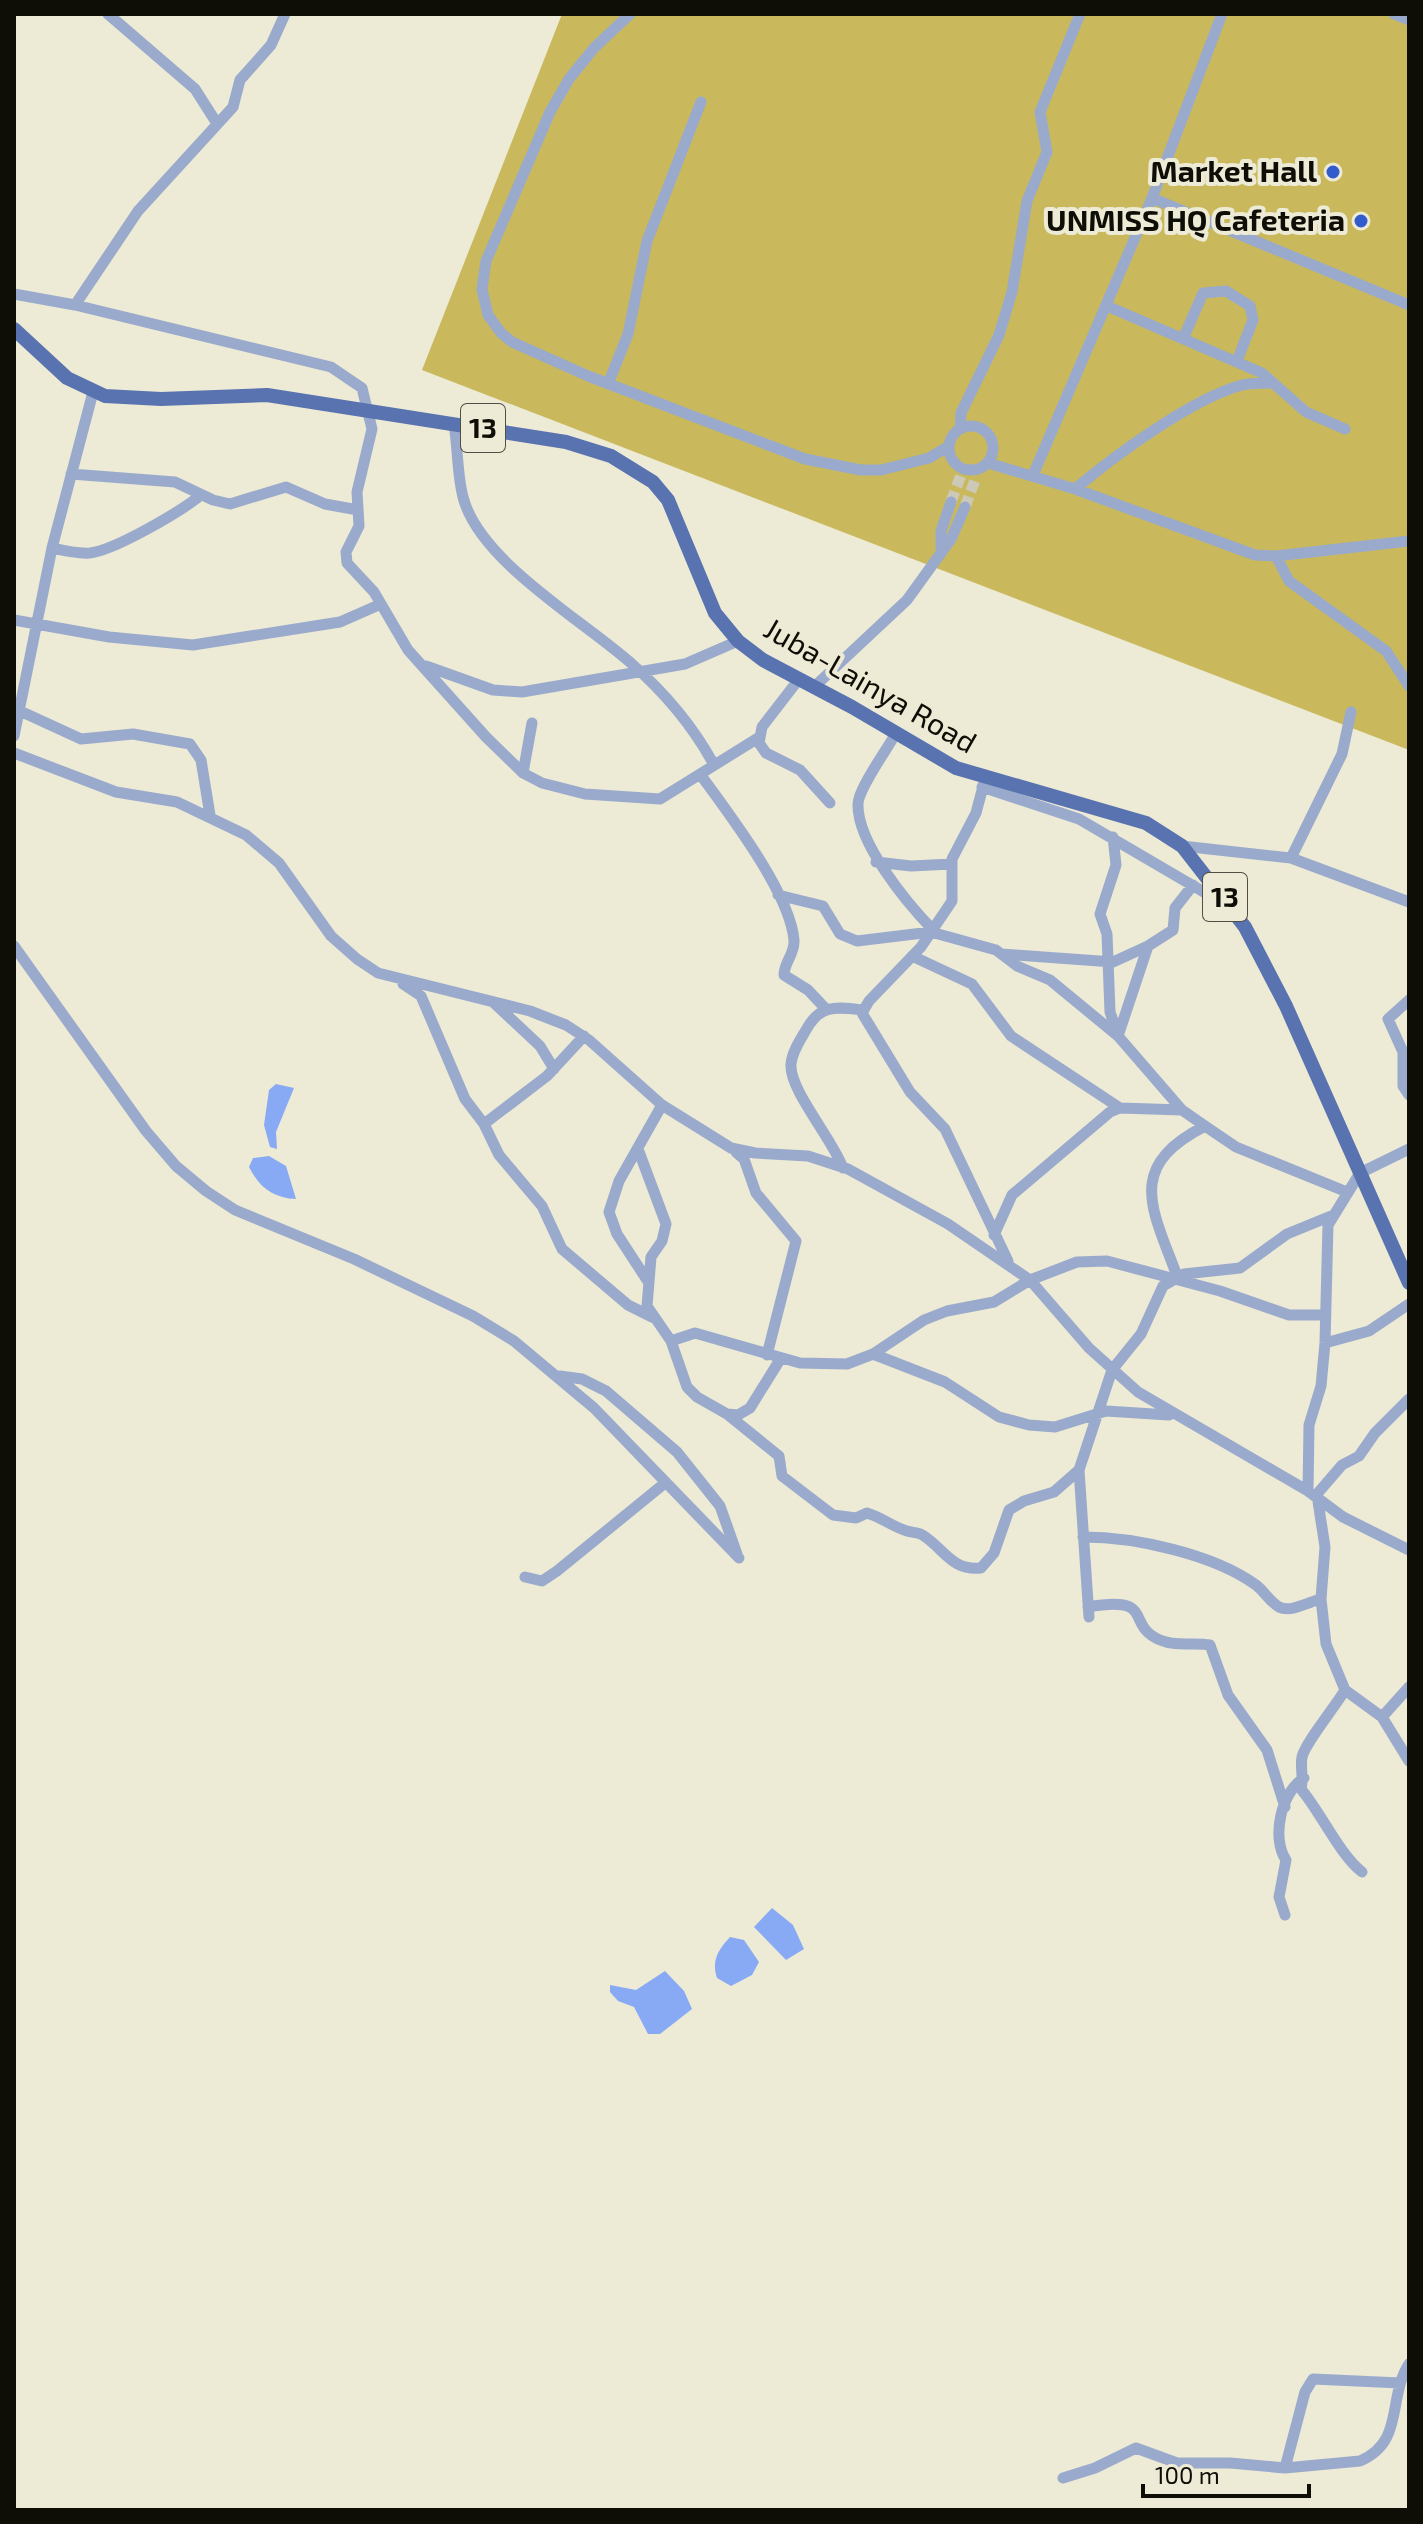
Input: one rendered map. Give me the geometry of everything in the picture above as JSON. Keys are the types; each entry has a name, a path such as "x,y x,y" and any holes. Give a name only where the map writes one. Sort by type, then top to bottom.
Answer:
{"main road":[{"name":"Juba-Lainya Road","path":"14,329 52,367 93,392 127,399 267,395 589,448 625,462 653,482 668,500 715,613 738,641 799,679 984,783 1146,823 1182,846 1233,909 1286,1006 1409,1283"}],"street":[{"path":"108,14 195,89 216,122"},
{"path":"75,305 138,211 216,122 233,107 240,80 271,45 285,14"},
{"path":"630,14 594,48 569,79 550,112 486,261 482,289 488,315 512,342 608,384 805,459 850,468 881,470 910,464 949,446 960,429 961,413 999,335 1012,292 1027,201 1047,152 1040,112 1080,14"},
{"path":"1033,475 1152,198 1222,14"},
{"path":"1394,14 1409,20"},
{"path":"608,384 628,334 647,241 701,102"},
{"path":"1152,198 1409,305"},
{"path":"1183,339 1203,293 1226,291 1250,306 1253,320 1237,361"},
{"path":"14,294 75,305 331,367 362,388 370,410 372,429 357,492 357,531 345,557 381,604 398,638 486,737 523,773 542,783 585,794 653,799 669,796 713,763 758,738 769,716 799,679"},
{"path":"1107,306 1237,361 1273,383 1306,412 1345,429"},
{"path":"1075,489 1130,444 1220,394 1244,384 1273,383"},
{"path":"14,736 52,548 93,392"},
{"path":"454,424 463,499 488,541 513,568 640,672 692,726 713,763"},
{"path":"960,429 975,426 988,434 994,447 975,480"},
{"path":"949,446 951,457 960,471 986,464 1033,475 1230,548 1276,556 1409,541"},
{"path":"71,474 175,482 201,495 230,504 286,487 325,504 358,510"},
{"path":"52,548 77,553 104,550 170,518 201,495"},
{"path":"941,548 941,531 951,502"},
{"path":"814,687 907,600 941,548 951,539 965,507"},
{"path":"1276,556 1289,581 1386,651 1407,677"},
{"path":"14,620 128,640 193,645 340,622 381,604"},
{"path":"423,665 505,692 569,686 685,664 738,641"},
{"path":"20,711 81,739 133,734 190,744 201,760 210,815"},
{"path":"1291,858 1342,754 1351,712"},
{"path":"523,773 532,723"},
{"path":"896,733 857,803 876,862 932,931"},
{"path":"758,738 766,753 797,768 830,803"},
{"path":"14,753 116,792 177,802 210,815 266,849 331,936 357,959 421,996 458,1086 484,1124 499,1155 542,1206 562,1249 628,1305 652,1317"},
{"path":"700,774 738,827 789,919 794,941 784,975 808,990 825,1008 863,1010"},
{"path":"863,1010 912,956 952,901 952,864 976,813 984,783 1079,819 1233,909"},
{"path":"1113,837 1116,865 1100,914 1107,934 1110,1012 1118,1036"},
{"path":"1182,846 1291,858 1409,902"},
{"path":"876,862 911,866 952,864"},
{"path":"1002,954 1108,962 1120,960 1173,930 1174,911 1193,885"},
{"path":"778,895 823,906 840,934 857,941 932,931 986,946 1002,954 1017,966 1050,980 1118,1036 1182,1110 1205,1126 1236,1147 1347,1192"},
{"path":"14,946 146,1131 176,1166 235,1210 354,1259 473,1316 514,1341 560,1376 739,1558 720,1506 677,1452 606,1391 582,1379 560,1376"},
{"path":"1118,1036 1148,946"},
{"path":"912,956 972,984 1011,1036 1120,1108"},
{"path":"396,979 530,1011 584,1036 662,1105 744,1159 760,1198 796,1241 767,1355"},
{"path":"1409,1000 1388,1019 1403,1052 1403,1086 1409,1095"},
{"path":"492,1001 540,1046 554,1069"},
{"path":"825,1008 810,1021 790,1066 799,1095 826,1131 843,1168"},
{"path":"863,1010 864,1017 910,1092 945,1129 1009,1264"},
{"path":"484,1124 554,1069 584,1036"},
{"path":"647,1280 617,1234 609,1212 614,1193 662,1105"},
{"path":"994,1235 1012,1195 1102,1117 1120,1108 1182,1110"},
{"path":"1175,1277 1154,1213 1150,1188 1158,1164 1173,1142 1205,1126"},
{"path":"731,1148 755,1153 808,1156 843,1168 948,1224 1030,1280 1112,1370 1173,1415 1312,1492 1343,1517 1409,1550"},
{"path":"638,1149 666,1224 662,1241 651,1257 646,1299 652,1317 671,1341 687,1387 697,1397 727,1414 779,1456 782,1476 833,1515 856,1518 867,1513 877,1516 903,1530 923,1534 952,1562 972,1569 987,1565 1009,1510 1024,1501 1054,1492 1079,1470"},
{"path":"1409,1149 1360,1173 1331,1216 1326,1238 1325,1343 1321,1386 1309,1425 1312,1492 1325,1547 1321,1599 1326,1644 1345,1690 1382,1717 1409,1761"},
{"path":"1285,1807 1267,1750 1228,1695 1211,1645 1160,1641 1146,1630 1139,1614 1124,1604 1089,1612 1079,1470 1112,1370 1141,1334 1158,1294 1175,1277 1240,1268 1287,1234 1331,1216"},
{"path":"671,1341 695,1333 781,1358 826,1366 847,1364 873,1354 924,1320 947,1311 994,1302 1030,1280 1077,1262 1092,1260 1175,1277 1289,1315 1325,1315"},
{"path":"1325,1343 1369,1331 1409,1304"},
{"path":"873,1354 945,1382 1008,1420 1047,1427 1113,1411 1173,1415"},
{"path":"727,1414 738,1415 750,1408 781,1358"},
{"path":"1312,1492 1342,1465 1359,1456 1375,1433 1409,1399"},
{"path":"525,1577 542,1581 557,1571 665,1483"},
{"path":"1083,1537 1126,1538 1188,1556 1255,1585 1280,1607 1294,1608 1321,1599"},
{"path":"1382,1717 1409,1687"},
{"path":"1345,1690 1328,1719 1309,1740 1302,1758 1304,1778 1301,1789 1320,1812 1350,1862 1362,1872"},
{"path":"1285,1915 1279,1897 1286,1860 1278,1848 1285,1807 1294,1784 1304,1778"},
{"path":"1063,2478 1095,2468 1136,2448 1177,2463 1230,2463 1285,2468 1347,2464 1371,2457 1392,2433 1400,2383 1408,2367"},
{"path":"1285,2468 1305,2392 1313,2379 1400,2383"}],"shaded area":[{"path":"562,14 1409,14 1409,750 422,370"}],"water":[{"path":"276,1084 294,1088 276,1132 277,1149 270,1147 264,1125 269,1090"},
{"path":"269,1156 286,1166 296,1199 274,1194 262,1186 253,1174 249,1167 253,1158"},
{"path":"772,1908 793,1925 804,1949 786,1960 754,1927"},
{"path":"730,1937 744,1940 759,1962 752,1975 731,1986 717,1978 715,1966 719,1950"},
{"path":"665,1971 684,1991 692,2009 660,2034 648,2034 634,2007 618,2001 610,1992 610,1985 636,1990"}],"tunnel":[{"path":"951,502 961,475"},
{"path":"965,507 975,480"}],"place":[{"name":"Market Hall","path":"1333,172"},
{"name":"UNMISS HQ Cafeteria","path":"1361,221"}]}
